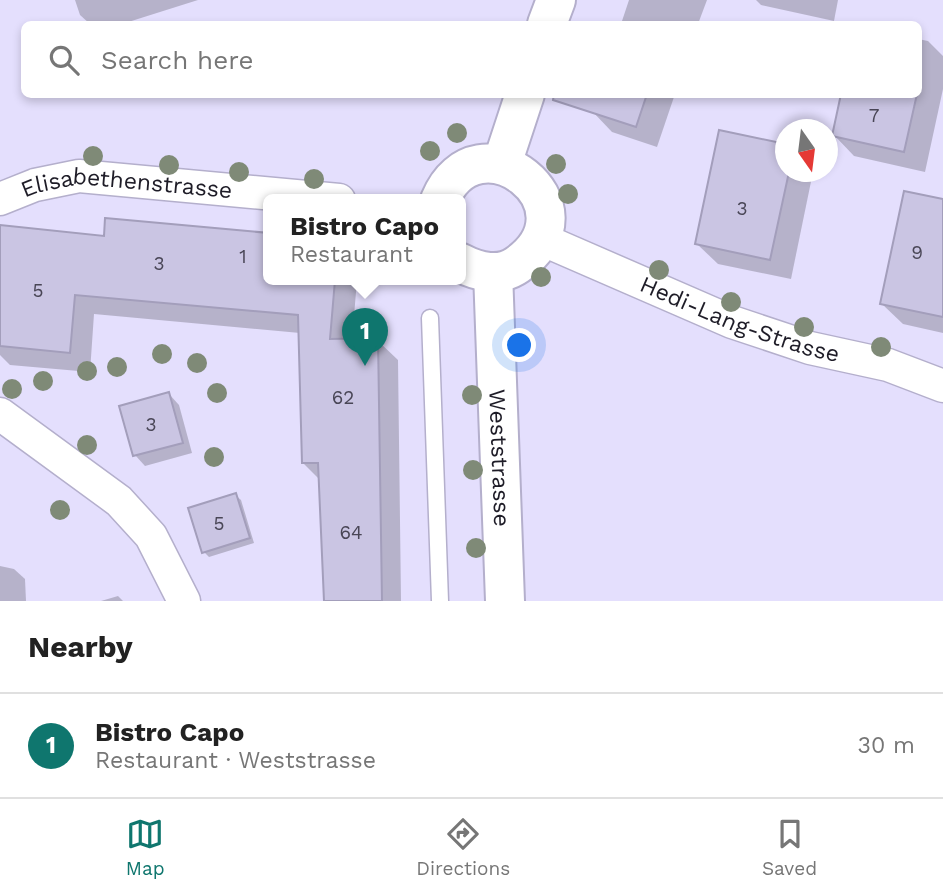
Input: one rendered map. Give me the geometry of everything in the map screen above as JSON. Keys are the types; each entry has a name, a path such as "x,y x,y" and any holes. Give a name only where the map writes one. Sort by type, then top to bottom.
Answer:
{"street":[{"path":"548,21 556,0"},
{"path":"502,164 524,98"},
{"path":"442,194 445,187 460,172 481,164 502,164 520,172 534,185 543,202 545,221 541,239 530,256 512,268 477,268"},
{"name":"Elisabethenstrasse","path":"0,199 36,185 79,176 274,194"},
{"name":"Hedi-Lang-Strasse","path":"541,239 732,322 810,348 888,365 943,386"},
{"name":"Weststrasse","path":"477,268 505,601"},
{"path":"0,414 119,501 151,536 184,601"}],"lane":[{"path":"430,318 440,601"}],"building":[{"path":"553,98 646,98 636,127"},
{"path":"840,98 916,98 904,152 838,137 838,119 836,119"},
{"path":"719,130 775,142 775,182 787,182 770,260 695,244"},
{"path":"904,191 943,199 943,317 880,304"},
{"path":"105,218 263,232 263,285 335,285 330,339 378,338 382,601 324,601 318,463 302,463 298,315 75,295 70,353 0,346 0,225 104,236"},
{"path":"169,392 183,443 133,456 119,406"},
{"path":"236,493 250,538 202,553 188,508"}],"place":[{"name":"Bistro Capo","path":"365,366"}]}
